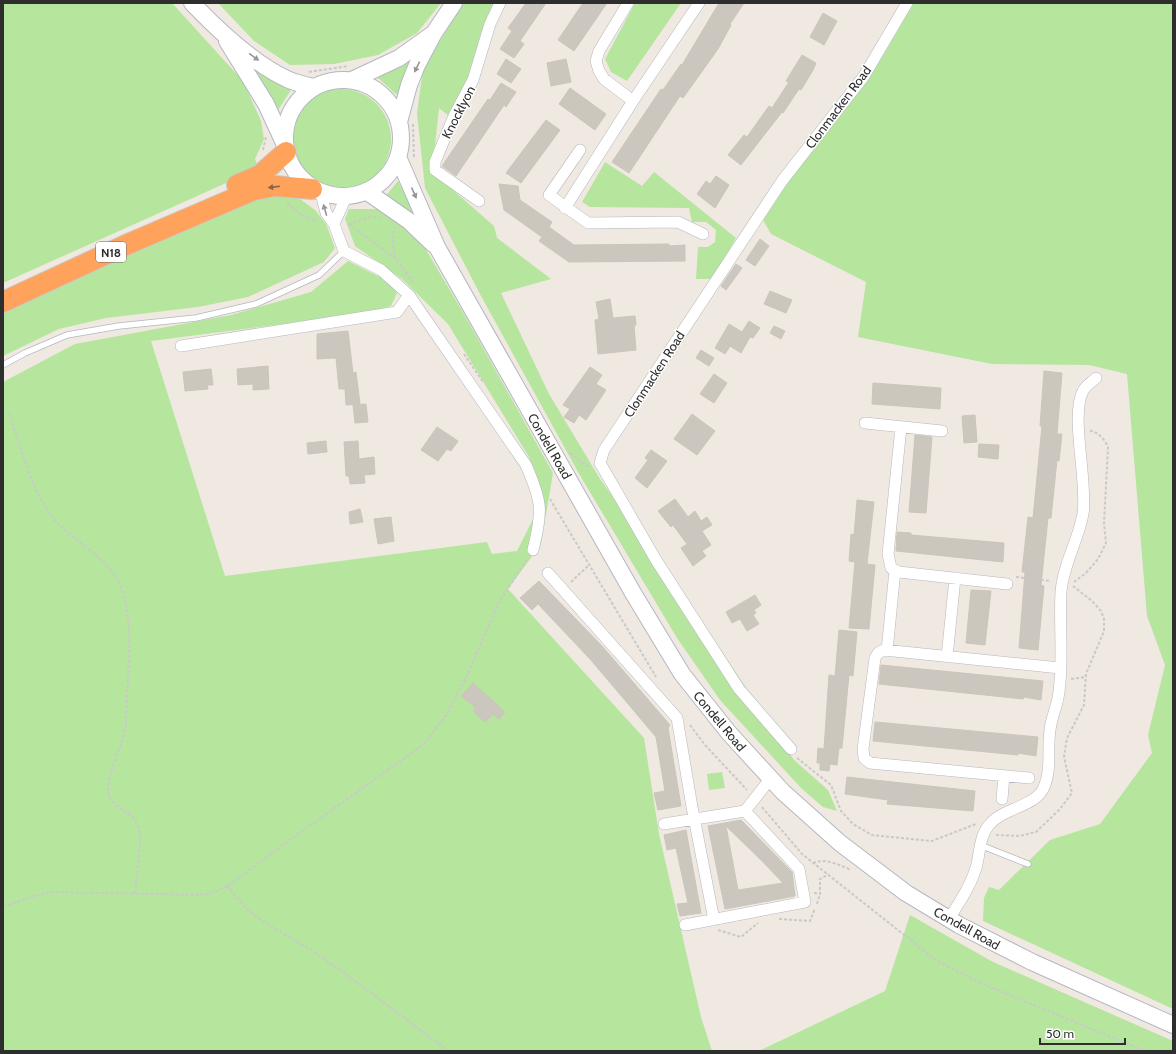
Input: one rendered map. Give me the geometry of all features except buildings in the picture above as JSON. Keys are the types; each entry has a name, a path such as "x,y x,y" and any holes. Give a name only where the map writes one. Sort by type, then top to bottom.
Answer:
{"highway":[{"name":"N18","path":"3,289 260,175 285,149"},
{"name":"N18","path":"3,302 128,244 254,190 275,186 317,191"}],"main road":[{"path":"192,3 223,34 287,79 314,87"},
{"path":"223,34 266,104 292,166 300,178 317,191 333,196 346,197 366,191 380,183 391,171 398,157 401,134 406,120 408,85 434,33 454,3"},
{"path":"285,149 285,131 288,118 294,106 303,95 314,87 326,82 339,80 351,73 399,58 434,33"},
{"path":"351,73 365,84 377,90 387,99 394,110 406,120"},
{"path":"398,157 437,248"},
{"path":"366,191 409,221 437,248"},
{"name":"Condell Road","path":"437,248 633,593 682,674 729,733 771,778 840,843 906,893 949,919 1032,962 1173,1026"}],"street":[{"name":"Knocklyon","path":"479,201 434,170 435,162 454,116 473,80 490,24 500,3"},
{"path":"628,3 599,50 596,61 598,71 604,79 633,101"},
{"path":"565,208 633,101 700,3"},
{"name":"Clonmacken Road","path":"600,463 604,450 782,181 864,76 907,3"},
{"path":"580,150 549,195 565,208 588,223 678,222 703,234"},
{"path":"317,191 327,216 334,224 344,251 381,270 409,295 526,465 539,496 540,521 533,550"},
{"path":"334,224 346,197"},
{"path":"181,346 397,312 409,295"},
{"path":"949,919 967,890 976,868 980,845 988,826 1006,812 1034,800 1042,792 1045,786 1048,773 1050,730 1058,698 1063,575 1078,536 1083,512 1084,484 1079,430 1080,406 1083,391 1096,378"},
{"path":"865,423 942,431"},
{"path":"901,427 888,554 891,568 895,570 955,578 1010,580"},
{"path":"600,463 656,560 739,689 791,749"},
{"path":"887,651 895,570"},
{"path":"548,573 677,718 694,819 714,920"},
{"path":"947,657 955,578"},
{"path":"1029,778 870,763 864,758 863,749 875,658 878,653 887,651 1060,668"},
{"path":"1002,799 1004,776"},
{"path":"664,824 745,811 771,778"},
{"path":"685,925 805,902 799,869 745,811"}],"lane":[{"path":"3,364 67,335 119,326 196,318 256,304 320,274 344,251"},
{"path":"980,845 1028,864"}],"path":[{"path":"306,72 351,73"},
{"path":"406,120 414,160"},
{"path":"286,202 301,215 314,220"},
{"path":"382,217 370,217 349,224 396,259 392,239 397,222"},
{"path":"9,414 36,488 52,516 106,564 116,576 123,593 128,626 126,723 124,736 108,789 113,803 134,819 139,828 140,844 134,894"},
{"path":"791,749 792,754 831,785 841,811 852,824 872,836 932,841 975,824 992,834 1002,836 1020,836 1036,832 1042,824 1060,809 1072,792 1064,757 1067,738 1084,705 1086,674 1104,631 1104,619 1101,611 1092,601 1067,583 1074,581 1086,573 1098,559 1106,543 1104,523 1108,447 1105,439 1095,431 1079,430"},
{"path":"567,451 591,469 600,463"},
{"path":"3,907 34,896 52,892 196,895 209,894 227,886 424,744 445,717 467,676 498,604 533,550"},
{"path":"562,590 588,565"},
{"path":"1010,580 1063,582"},
{"path":"813,863 819,861 836,864 849,869"},
{"path":"803,891 820,894 820,879 829,874"},
{"path":"227,886 248,910 260,919 347,975 448,1051"}],"green space":[{"path":"3,3 172,3 243,81 261,121 264,139 255,159 258,167 244,175 3,283"},
{"path":"218,3 441,3 417,33 378,55 334,64 290,65 254,41"},
{"path":"463,3 496,3 481,33 469,78 449,116 439,108 435,146 429,169 494,226 497,238 551,279 501,293 549,394 600,479 693,608 794,760 828,790 837,811 823,807 802,789 720,700 677,638 578,472 481,296 425,188 417,113 423,69"},
{"path":"635,3 681,3 627,81 611,72 605,59"},
{"path":"914,3 1173,3 1173,1009 983,921 984,898 989,887 999,890 1050,840 1100,824 1152,753 1148,735 1165,665 1147,616 1127,374 1089,365 992,364 858,337 866,282 771,234 763,220 809,151 872,74"},
{"path":"421,51 405,76 397,95 378,78"},
{"path":"244,57 293,87 278,110"},
{"path":"341,89 360,93 376,104 387,120 391,139 387,158 376,174 360,185 341,189 322,185 306,174 295,158 291,139 295,120 306,104 322,93"},
{"path":"605,162 642,186 654,172 736,238 712,279 696,279 698,247 708,247 715,242 716,230 706,222 692,222 689,208 590,207 582,202"},
{"path":"398,181 418,220 384,198"},
{"path":"270,193 292,193 315,210 326,224 335,248 324,262 248,297 198,307 106,318 59,329 3,356 3,309"},
{"path":"349,209 382,209 412,226 464,314 553,473 541,544 508,589 644,738 659,834 701,1017 712,1051 3,1051 3,382 75,344 231,315 311,292 348,261 386,280 397,293 391,306 368,313 151,341 225,576 487,542 492,554 517,551 543,499 529,457 448,324 402,279 355,246 345,219"},
{"path":"722,772 725,788 709,790 707,774"},
{"path":"910,915 993,962 1173,1041 1173,1051 759,1051 885,991"}]}
